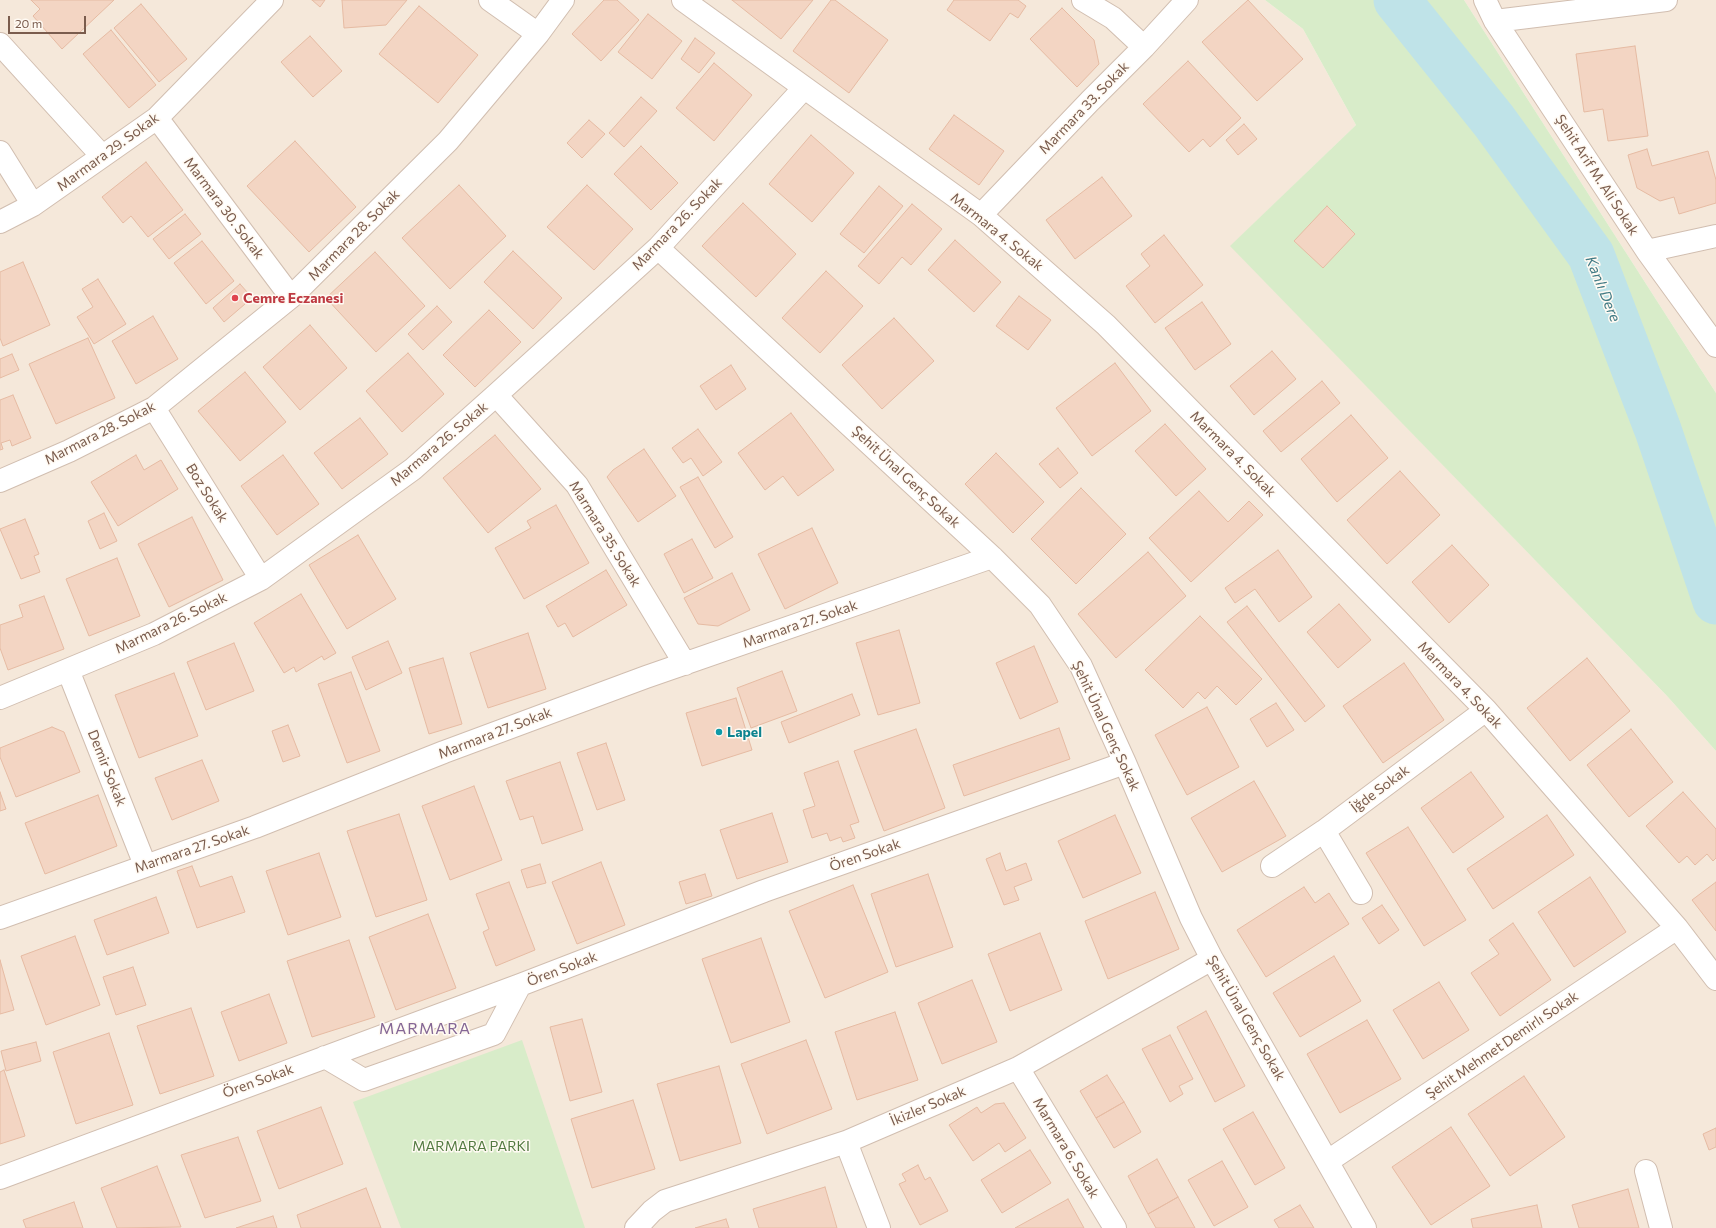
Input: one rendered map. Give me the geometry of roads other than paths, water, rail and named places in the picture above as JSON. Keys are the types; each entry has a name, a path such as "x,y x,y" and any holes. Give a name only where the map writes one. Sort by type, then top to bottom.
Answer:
{"street":[{"name":"Marmara 29. Sokak","path":"0,222 33,206 157,118 272,0"},
{"path":"490,0 538,34"},
{"name":"Marmara 28. Sokak","path":"0,481 69,451 154,408 291,297 448,141 538,34 563,0"},
{"name":"Marmara 4. Sokak","path":"683,0 981,215 1106,325 1486,710 1677,928 1716,979"},
{"path":"1083,0 1113,18 1144,47"},
{"name":"Marmara 33. Sokak","path":"981,215 1144,47 1187,0"},
{"name":"Şehit Arif M. Ali Sokak","path":"1485,0 1495,21 1647,250 1716,346"},
{"path":"1495,21 1666,0"},
{"path":"0,44 102,156"},
{"name":"Marmara 26. Sokak","path":"0,698 154,634 261,578 413,469 658,248 804,88"},
{"name":"Marmara 30. Sokak","path":"157,118 291,297"},
{"path":"0,152 33,206"},
{"path":"1647,250 1716,236"},
{"name":"Şehit Ünal Genç Sokak","path":"658,248 992,557 1040,605 1081,666 1125,763 1191,918 1212,959 1365,1228"},
{"name":"Marmara 35. Sokak","path":"496,395 576,485 685,664"},
{"name":"Boz Sokak","path":"154,408 261,578"},
{"name":"Marmara 27. Sokak","path":"0,918 255,827 444,752 638,680 992,557"},
{"name":"Demir Sokak","path":"68,670 145,865"},
{"name":"İğde Sokak","path":"1272,866 1324,831 1486,710"},
{"name":"Ören Sokak","path":"0,1178 520,985 764,891 1125,763"},
{"path":"1324,831 1360,893"},
{"name":"Şehit Mehmet Demirlı Sokak","path":"1328,1161 1677,928"},
{"name":"İkizler Sokak","path":"636,1228 652,1211 672,1198 846,1142 1018,1068 1212,959"},
{"path":"324,1057 364,1080 494,1034 520,985"},
{"name":"Marmara 6. Sokak","path":"1018,1068 1115,1228"},
{"path":"846,1142 879,1228"},
{"path":"1646,1171 1662,1228"}],"waterway":[{"name":"Kanlı Dere","path":"1397,0 1494,121 1591,255 1658,430 1716,601"}],"place":[{"name":"Cemre Eczanesi","path":"235,298"},
{"name":"Lapel","path":"719,732"}],"district":[{"name":"MARMARA","path":"425,1029"}],"park label":[{"name":"MARMARA PARKI","path":"471,1146"}]}
